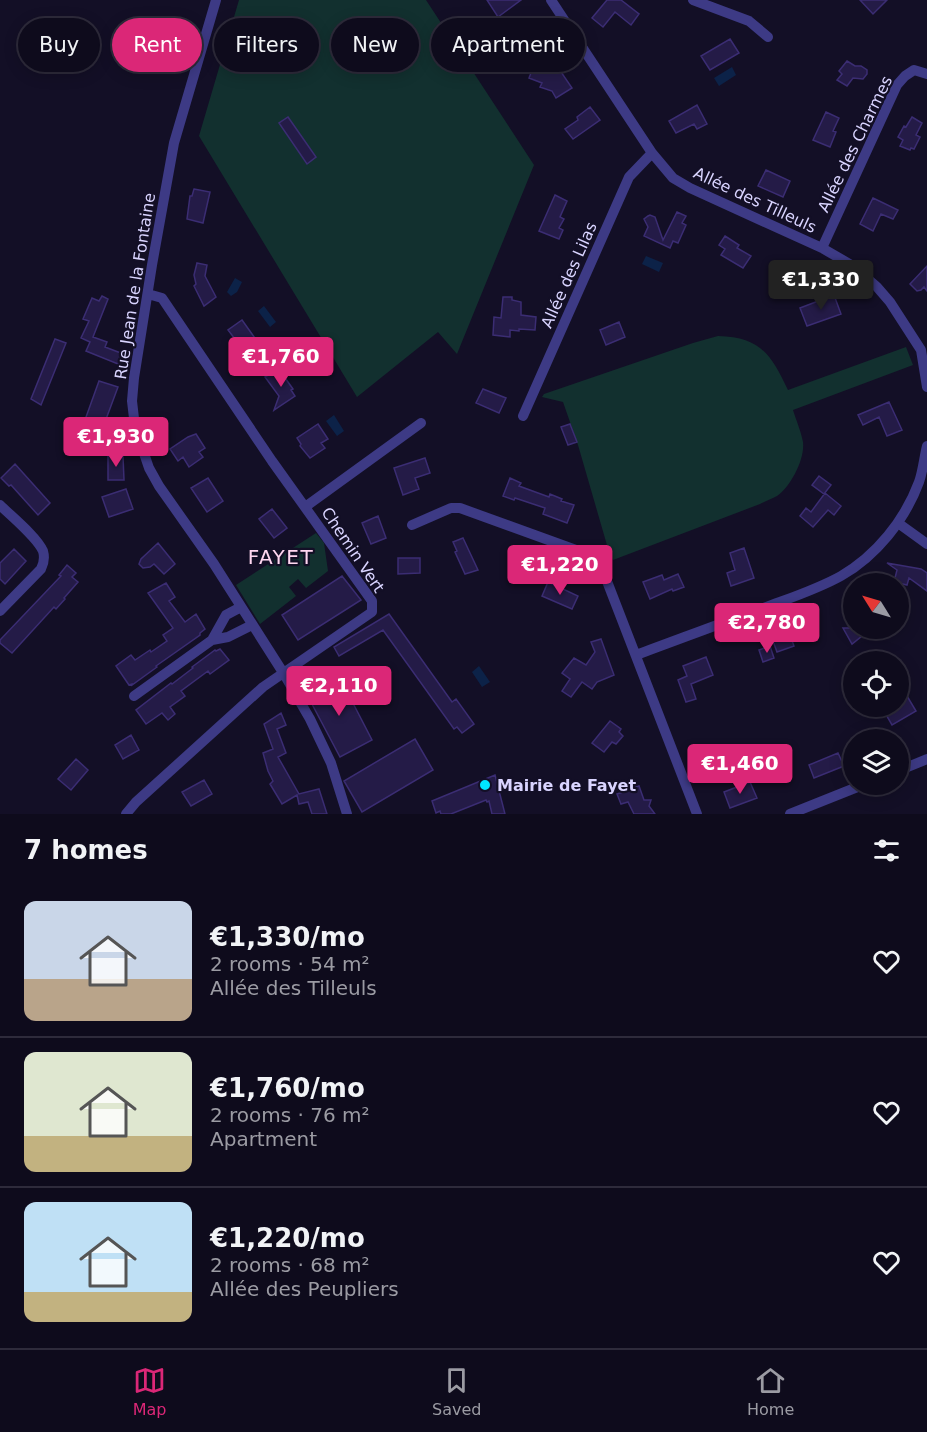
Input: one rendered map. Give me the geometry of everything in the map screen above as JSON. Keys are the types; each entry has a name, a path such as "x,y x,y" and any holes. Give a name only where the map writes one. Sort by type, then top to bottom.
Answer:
{"street":[{"name":"Rue Jean de la Fontaine","path":"216,0 174,143 134,378 132,401 135,427 141,449 159,486 214,564 310,719 331,763 347,814"},
{"path":"693,0 749,21 768,36"},
{"name":"Allée des Tilleuls","path":"556,3 652,153 673,178 690,188 822,248 853,266 890,302 924,349 927,387"},
{"name":"Allée des Charmes","path":"822,248 897,85 914,70 927,74"},
{"name":"Allée des Lilas","path":"523,416 629,177 652,153"},
{"path":"148,294 162,298 305,507 421,423"},
{"path":"636,655 809,591 841,576 859,564 877,548 907,509 919,482 927,446"},
{"path":"0,505 38,542 44,561 41,570 0,611"},
{"name":"Chemin Vert","path":"284,674 372,612 372,601 305,507"},
{"path":"412,525 451,508 460,508 598,558 697,814"},
{"path":"898,523 927,544"},
{"path":"212,640 226,615 241,607"},
{"path":"134,696 212,640 228,637 252,625"},
{"path":"126,814 136,802 263,687 284,674"},
{"path":"909,766 927,759"},
{"path":"790,814 843,793"}],"green space":[{"path":"239,0 426,0 438,18 431,18 431,72 473,72 534,165 457,354 438,332 357,397 199,136 218,72 319,72 319,18 234,18"},
{"path":"718,336 745,340 763,350 776,367 788,390 906,347 913,365 793,410 803,442 802,456 792,479 777,496 613,560 563,402 542,397 544,394"},
{"path":"316,533 324,543 328,571 306,588 298,579 289,587 296,596 260,624 236,585"}],"water":[{"path":"732,67 736,75 719,86 714,78"},
{"path":"646,256 663,263 659,272 642,264"},
{"path":"235,278 242,282 237,292 231,296 227,292"},
{"path":"264,306 276,322 270,327 258,311"},
{"path":"334,415 344,431 337,436 326,421"},
{"path":"479,666 490,682 482,687 472,672"}],"building":[{"path":"487,0 521,0 498,17"},
{"path":"607,0 621,0 639,14 631,25 615,12 603,27 592,18"},
{"path":"860,0 887,0 873,14"},
{"path":"730,39 739,53 710,70 701,56"},
{"path":"847,61 855,66 861,66 867,70 867,74 863,79 853,78 847,86 837,80 842,74 839,71"},
{"path":"531,72 561,72 572,88 556,98 552,91 540,87 542,83 529,78"},
{"path":"697,105 707,124 697,129 694,124 676,133 669,121"},
{"path":"590,107 600,120 573,139 565,129 578,120 577,117"},
{"path":"826,112 839,118 833,131 836,132 830,147 813,140"},
{"path":"288,117 316,157 307,164 279,123"},
{"path":"912,117 922,123 916,135 920,137 914,149 910,150 900,146 903,140 898,137"},
{"path":"766,170 790,181 783,197 758,186"},
{"path":"194,189 210,192 203,223 187,219 190,196"},
{"path":"555,195 567,201 560,217 564,219 559,228 563,230 559,239 539,231"},
{"path":"873,198 898,210 893,219 881,214 873,231 860,224"},
{"path":"677,212 686,216 682,223 686,225 678,243 673,241 670,248 644,236 648,227 644,219 650,215 655,217 663,240"},
{"path":"725,236 739,245 737,248 751,256 743,268 721,255 725,249 719,245"},
{"path":"197,263 207,265 205,276 216,297 204,306 194,286"},
{"path":"927,266 927,291 924,287 917,291 910,284"},
{"path":"834,295 841,314 807,326 800,308"},
{"path":"102,296 108,299 93,337 107,342 105,347 126,355 123,366 86,351 90,342 81,338 89,321 83,319 92,298 99,301"},
{"path":"503,297 512,297 512,300 521,302 521,315 536,317 535,330 510,330 510,337 493,335 494,317 501,318"},
{"path":"242,320 257,341 244,351 228,330"},
{"path":"619,322 625,337 606,345 600,330"},
{"path":"55,339 66,343 41,405 31,399"},
{"path":"276,370 281,377 283,375 295,396 274,410 279,396 265,377"},
{"path":"99,381 118,387 99,438 81,431"},
{"path":"483,389 506,398 499,413 476,403"},
{"path":"889,402 902,430 887,436 879,417 863,425 858,415"},
{"path":"318,424 328,439 321,443 325,448 310,458 300,446 297,438"},
{"path":"570,424 577,442 568,445 561,427"},
{"path":"196,434 205,448 199,452 203,457 189,467 183,457 178,461 170,449"},
{"path":"108,456 123,456 124,480 108,480"},
{"path":"425,458 430,473 415,478 419,489 403,495 394,468"},
{"path":"15,464 50,503 38,515 11,485 9,486 1,478"},
{"path":"819,476 831,485 824,494 812,485"},
{"path":"208,478 223,501 207,512 191,488"},
{"path":"510,478 521,483 519,486 549,497 550,494 574,505 567,523 543,514 545,508 503,496"},
{"path":"126,489 133,509 109,517 102,497"},
{"path":"825,493 841,506 834,515 828,510 813,527 800,516 806,508 811,512"},
{"path":"272,509 287,528 274,538 259,519"},
{"path":"378,516 386,538 371,544 362,523"},
{"path":"463,538 478,570 465,574 453,542"},
{"path":"158,543 175,564 164,574 154,564 143,568 139,564 141,559"},
{"path":"744,548 754,578 731,586 727,573 735,570 730,553"},
{"path":"14,549 26,561 5,584 0,579 0,563"},
{"path":"398,558 420,558 420,573 398,574"},
{"path":"887,563 921,569 927,573 927,591 909,578 909,573 896,573 897,570"},
{"path":"67,565 76,573 72,577 78,582 56,609 54,607 12,653 0,643 0,640 61,576 59,575"},
{"path":"678,574 684,587 673,591 672,589 650,599 643,582 662,575 664,580"},
{"path":"342,576 361,600 298,640 282,615"},
{"path":"548,582 578,596 572,609 542,596"},
{"path":"166,583 175,597 169,601 185,622 196,614 205,629 157,667 129,685 116,666 131,655 135,660 150,650 151,652 167,641 163,635 173,628 148,593"},
{"path":"389,614 452,702 456,699 474,724 462,733 457,727 454,729 383,630 339,656 334,647"},
{"path":"790,635 794,646 777,652 773,641"},
{"path":"601,639 614,675 597,682 592,689 582,682 571,697 562,691 570,679 562,673 574,658 586,665 595,652 591,642"},
{"path":"849,639 858,639 852,644"},
{"path":"770,646 774,658 763,662 759,650"},
{"path":"220,649 229,660 210,674 208,671 181,691 185,696 170,707 175,714 168,720 162,713 146,724 136,710 215,650"},
{"path":"706,657 713,675 691,684 696,699 686,702 678,680 687,676 683,666"},
{"path":"340,678 372,740 340,757 306,689 317,684 319,688"},
{"path":"909,699 916,711 909,715"},
{"path":"281,713 286,725 277,729 286,753 278,757 299,794 319,789 327,814 312,814 308,802 299,804 297,795 282,804 270,784 273,781 263,753 273,749 264,724"},
{"path":"887,717 906,717 892,725"},
{"path":"610,721 621,729 619,732 623,736 616,744 612,742 604,752 592,743"},
{"path":"131,735 139,750 123,759 115,745"},
{"path":"415,739 433,770 362,812 344,781"},
{"path":"838,753 843,766 814,778 809,765"},
{"path":"76,759 88,770 71,790 58,779"},
{"name":"Mairie de Fayet","path":"495,775 505,814 492,814 489,801 486,800 451,814 441,814 440,811 436,813 432,801"},
{"path":"204,780 212,794 191,806 182,792"},
{"path":"750,782 757,798 730,808 724,792"},
{"path":"634,784 635,787 639,786 644,800 651,800 649,806 655,814 634,814 628,802 621,804 617,794"}],"place":[{"name":"Mairie de Fayet","path":"485,785"}],"district":[{"name":"FAYET","path":"281,557"}]}
